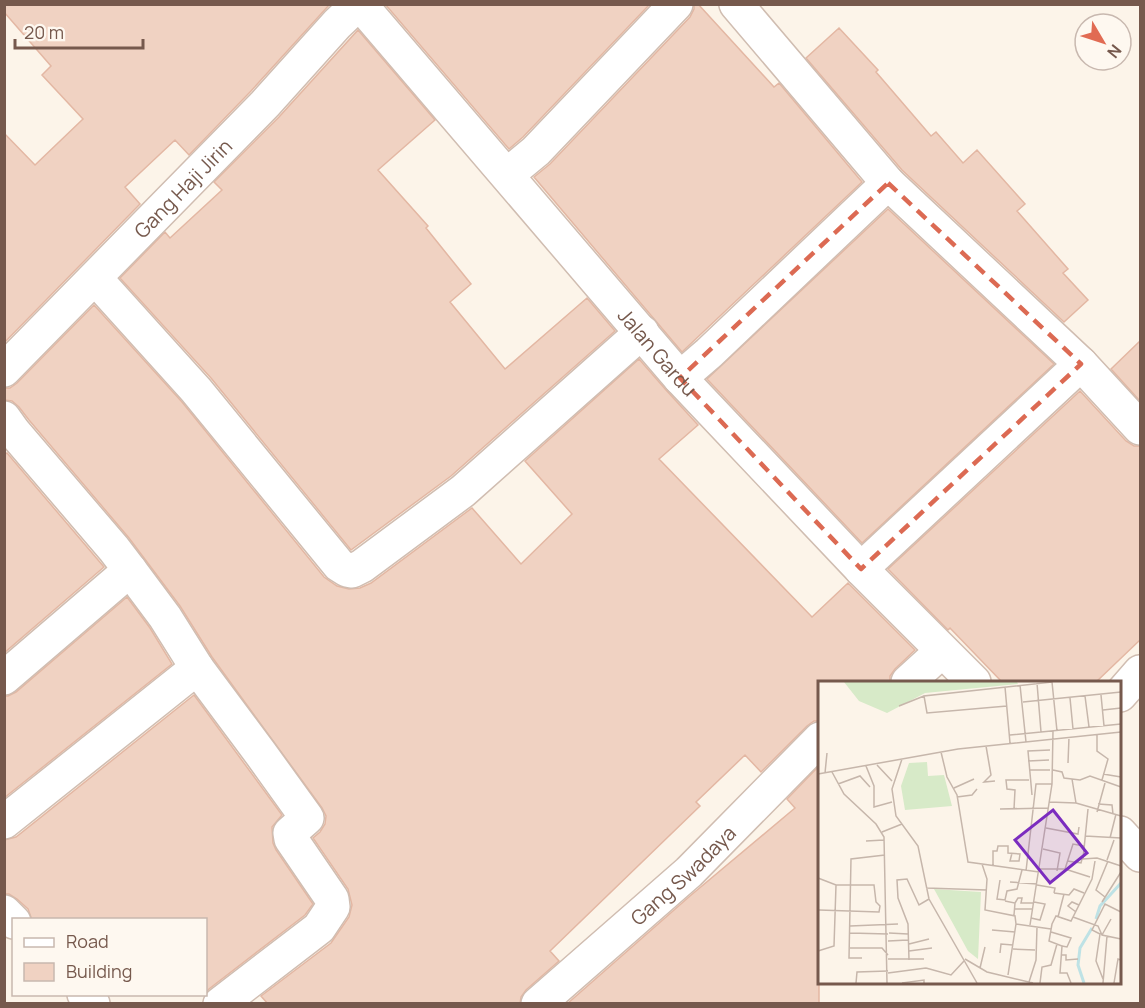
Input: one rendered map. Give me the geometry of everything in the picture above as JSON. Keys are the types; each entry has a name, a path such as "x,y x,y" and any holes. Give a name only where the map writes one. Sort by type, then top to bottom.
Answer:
{"street":[{"name":"Jalan Gardu","path":"359,4 680,378 861,569 973,681"},
{"name":"Gang Haji Jirin","path":"4,370 265,104 337,24 359,4"},
{"path":"507,175 536,151 676,4"},
{"path":"736,4 888,183 1081,364 1140,428"},
{"path":"680,378 888,183"},
{"path":"95,278 196,390 339,565 352,571 455,498 642,332"},
{"path":"861,569 1081,364"},
{"path":"8,430 114,549 165,617 197,668 307,818 290,833 291,839 332,899 333,907 319,928 220,1004"},
{"path":"4,678 130,570"},
{"path":"909,681 942,651"},
{"path":"4,822 197,668"},
{"path":"1121,693 1140,672"},
{"name":"Gang Swadaya","path":"538,1004 689,872 818,740"},
{"path":"1121,835 1140,855"}],"highlighted area":[{"path":"888,183 1081,364 861,569 680,378"}],"building":[{"path":"4,4 330,4 189,155 175,140 125,187 140,204 4,343 4,133 35,165 83,119 42,75 51,66 4,12"},
{"path":"385,4 650,4 509,149"},
{"path":"694,4 698,4 774,87 779,83 862,182 682,352 534,177 550,164 690,17"},
{"path":"839,28 878,70 876,72 931,136 936,132 963,163 977,150 1025,204 1017,211 1068,269 1063,273 1088,300 1064,322 902,170 806,58"},
{"path":"358,30 435,120 378,170 428,226 426,228 471,284 450,302 505,369 587,298 615,331 451,476 351,550 211,378 120,278 165,232 170,238 222,190 214,182 279,117"},
{"path":"888,209 1054,364 862,543 707,379"},
{"path":"94,305 182,402 324,577 337,586 349,589 360,588 371,583 472,508 521,564 572,514 525,461 639,359 698,425 659,459 812,617 848,583 915,650 895,669 890,676 890,681 818,681 818,721 807,726 761,772 745,755 696,802 700,806 550,951 559,961 526,990 521,997 520,1004 268,1004 261,996 331,943 349,917 352,905 348,889 313,838 325,824 326,816 212,657 180,606 129,538 19,407 12,401 4,400 4,388 10,388"},
{"path":"1140,341 1140,401 1111,369"},
{"path":"1080,391 1126,441 1134,446 1140,446 1140,640 1097,681 1001,681 888,569"},
{"path":"7,453 104,567 4,653 4,455"},
{"path":"127,597 150,628 172,664 4,798 4,696 16,692"},
{"path":"194,695 282,815 272,827 273,843 313,904 305,915 207,992 207,918 31,918 28,909 17,899 4,894 4,840 16,837"},
{"path":"818,767 819,1004 567,1004 795,808 787,799"}]}
